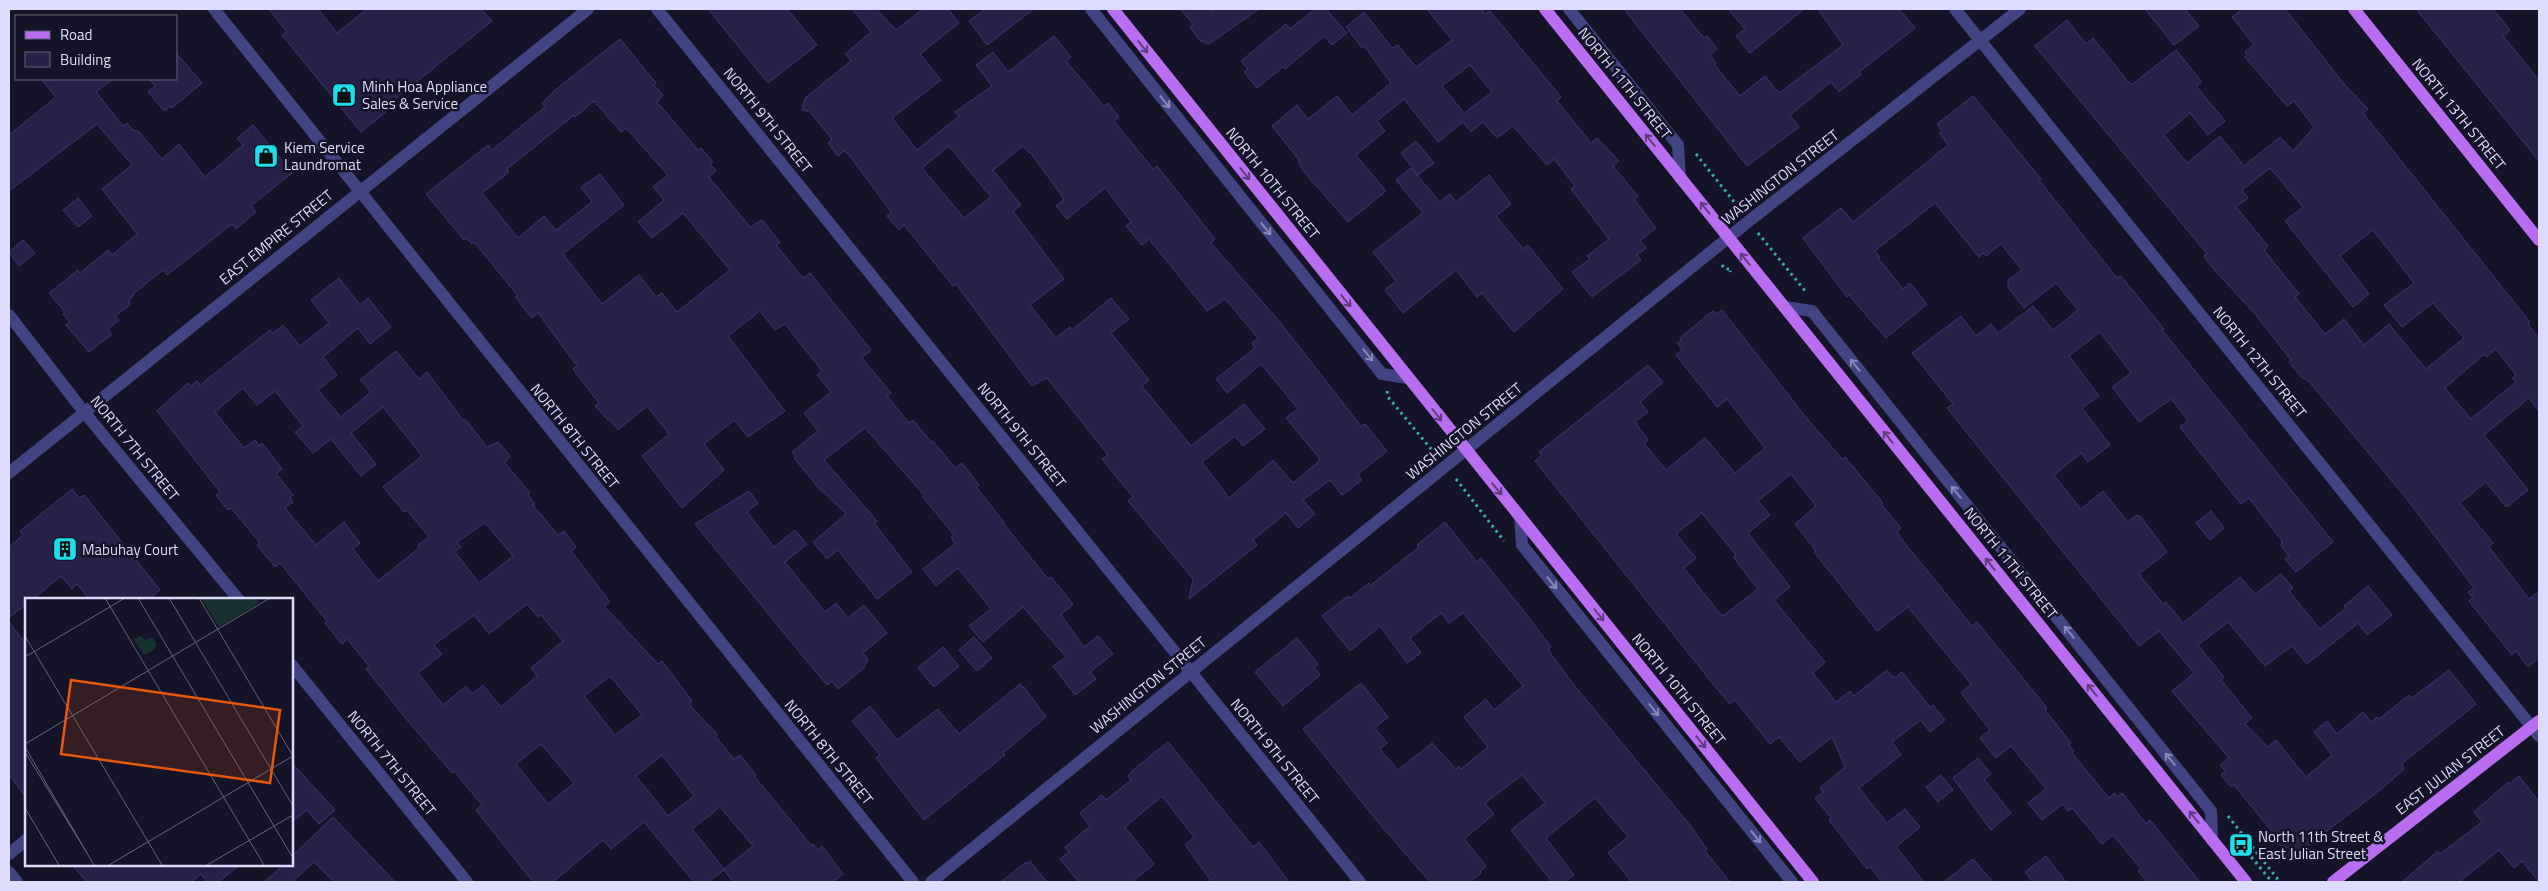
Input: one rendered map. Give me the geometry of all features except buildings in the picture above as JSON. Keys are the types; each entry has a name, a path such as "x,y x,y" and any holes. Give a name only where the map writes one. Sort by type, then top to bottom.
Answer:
{"main road":[{"name":"NORTH 10TH STREET","path":"1113,9 1813,882"},
{"name":"NORTH 11TH STREET","path":"1545,9 2246,882"},
{"name":"NORTH 13TH STREET","path":"2354,9 2539,240"},
{"name":"EAST JULIAN STREET","path":"2333,882 2537,728"}],"street":[{"name":"NORTH 8TH STREET","path":"214,9 913,882"},
{"name":"EAST EMPIRE STREET","path":"9,473 588,9"},
{"name":"NORTH 9TH STREET","path":"657,9 1360,882"},
{"path":"1091,9 1382,374 1408,378"},
{"name":"NORTH 11TH STREET","path":"1569,9 1678,145 1680,178"},
{"name":"NORTH 12TH STREET","path":"1955,9 2537,728"},
{"name":"WASHINGTON STREET","path":"931,882 1729,238 2020,9"},
{"path":"1785,308 1812,311"},
{"name":"NORTH 11TH STREET","path":"1812,311 2212,811"},
{"name":"NORTH 7TH STREET","path":"9,315 84,412 237,598"},
{"path":"1520,516 1522,545 1792,882"},
{"name":"NORTH 7TH STREET","path":"292,665 467,882"},
{"path":"2212,811 2212,840"},
{"path":"9,854 25,841"},
{"path":"9,872 17,882"}],"path":[{"name":"NORTH 11TH STREET","path":"1678,145 1691,148 1725,191"},
{"path":"1768,245 1811,298 1812,311"},
{"path":"1722,265 1725,269 1731,269 1730,272"},
{"path":"1382,374 1388,397 1424,440"},
{"path":"1466,492 1505,542 1522,545"},
{"path":"2212,811 2228,816 2280,882"},
{"path":"2243,847 2272,882"}],"place":[{"name":"Minh Hoa Appliance Sales & Service","path":"344,95"},
{"name":"Kiem Service Laundromat","path":"266,156"},
{"name":"Mabuhay Court","path":"65,549"},
{"name":"North 11th Street & East Julian Street","path":"2241,845"}]}
